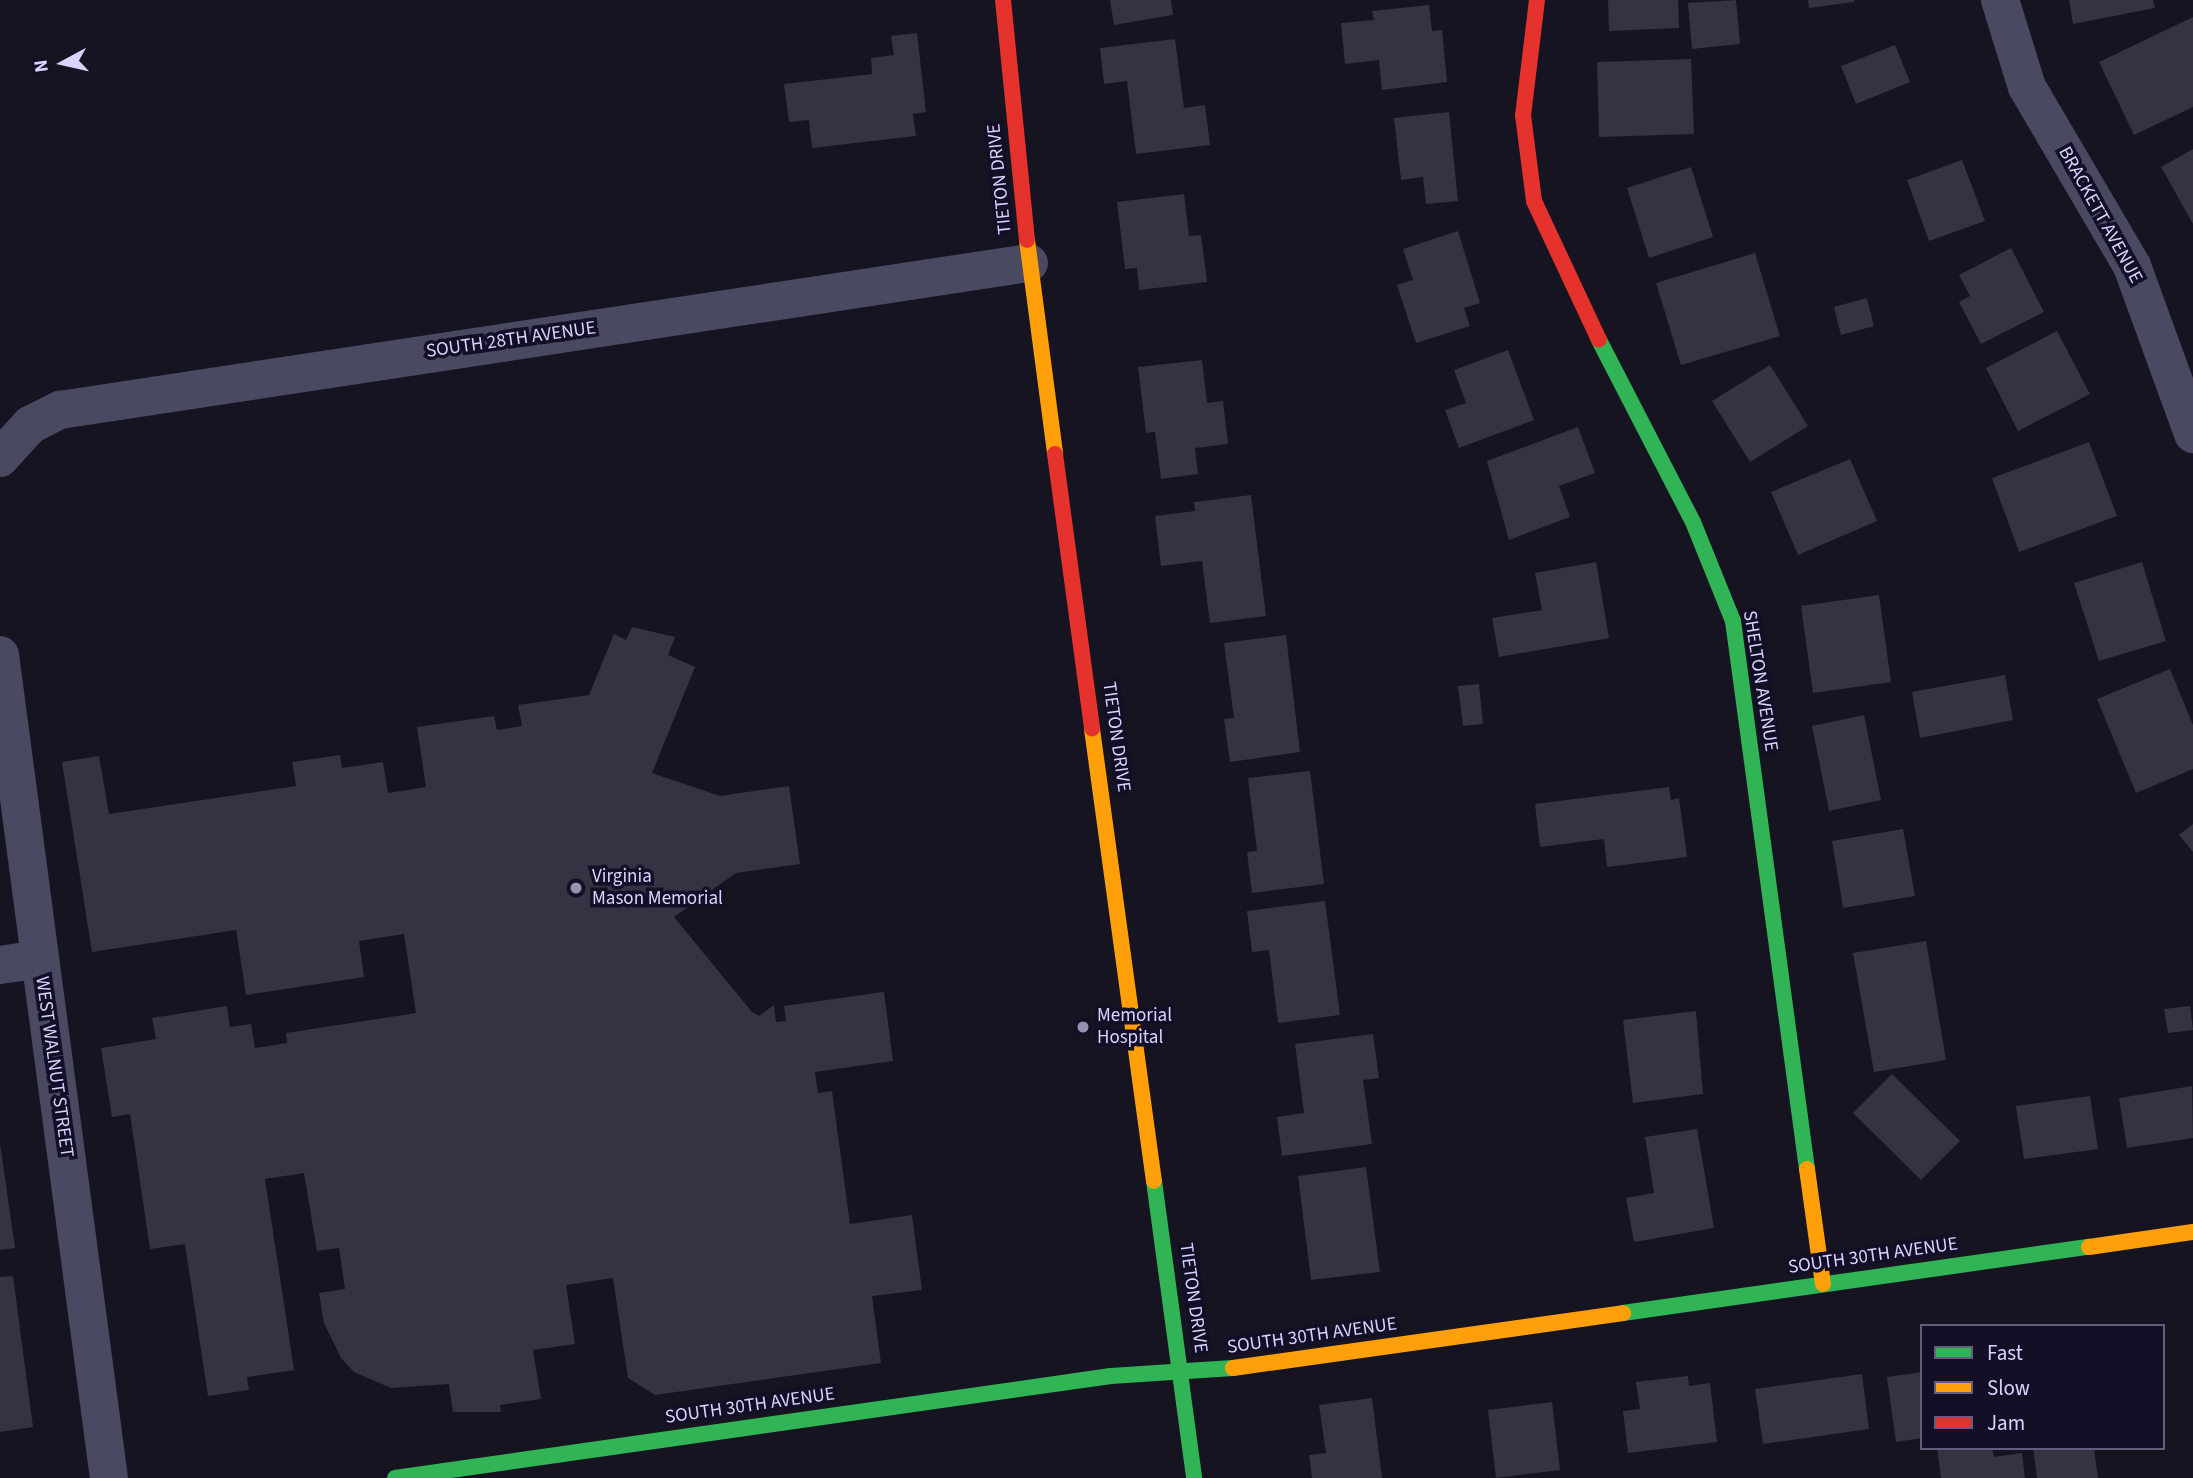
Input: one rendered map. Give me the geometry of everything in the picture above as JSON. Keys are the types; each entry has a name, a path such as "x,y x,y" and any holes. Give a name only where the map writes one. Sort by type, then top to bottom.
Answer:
{"street":[{"name":"TIETON DRIVE","path":"1003,0 1029,263 1183,1376 1194,1478"},
{"name":"SHELTON AVENUE","path":"1537,0 1523,115 1534,201 1557,259 1693,522 1733,621 1823,1284"},
{"name":"BRACKETT AVENUE","path":"2000,0 2027,87 2132,266 2193,434"},
{"name":"SOUTH 28TH AVENUE","path":"3,453 60,410 1029,263"},
{"name":"WEST WALNUT STREET","path":"0,655 108,1478"},
{"path":"0,965 40,959"},
{"name":"SOUTH 30TH AVENUE","path":"395,1478 1111,1376 1183,1376 2193,1232"}],"building":[{"path":"1110,0 1171,0 1173,15 1114,25"},
{"path":"1608,0 1678,0 1679,28 1609,31"},
{"path":"1736,0 1740,44 1692,49 1688,3"},
{"path":"1808,0 1854,0 1854,2 1809,8"},
{"path":"2069,0 2153,0 2155,8 2073,24"},
{"path":"1429,5 1432,31 1442,30 1447,82 1382,90 1379,60 1345,64 1341,23 1374,20 1372,11"},
{"path":"2193,17 2193,107 2134,135 2099,62"},
{"path":"917,33 926,112 913,114 916,136 812,148 809,120 789,122 784,84 872,74 871,58 894,55 891,36"},
{"path":"1175,39 1184,108 1205,105 1210,145 1136,154 1127,81 1104,84 1100,48"},
{"path":"1895,45 1910,82 1856,104 1841,66"},
{"path":"1691,59 1694,134 1599,137 1597,62"},
{"path":"1449,112 1458,201 1426,204 1423,177 1401,180 1394,118"},
{"path":"2193,149 2193,224 2161,167"},
{"path":"1962,160 1985,221 1929,241 1907,180"},
{"path":"1691,167 1713,237 1649,258 1627,188"},
{"path":"1184,194 1189,236 1201,235 1207,282 1139,290 1137,268 1125,269 1117,202"},
{"path":"1458,231 1480,303 1464,308 1470,326 1416,343 1397,285 1413,280 1403,249"},
{"path":"2011,248 2044,312 1981,344 1959,302 1970,296 1959,275"},
{"path":"1755,253 1780,336 1681,365 1656,283"},
{"path":"1867,298 1874,326 1841,335 1834,307"},
{"path":"2057,331 2090,394 2018,431 1986,368"},
{"path":"1508,350 1534,420 1459,448 1445,410 1466,403 1454,370"},
{"path":"1202,360 1207,403 1223,401 1228,444 1195,448 1198,474 1161,479 1155,432 1146,433 1138,367"},
{"path":"1770,365 1808,426 1750,462 1712,401"},
{"path":"1578,427 1595,473 1559,486 1570,517 1509,540 1487,461"},
{"path":"2089,442 2117,516 2019,552 1992,478"},
{"path":"1850,459 1877,521 1798,555 1771,492"},
{"path":"1251,495 1266,616 1210,623 1202,561 1161,566 1155,516 1195,511 1194,502"},
{"path":"1596,562 1609,638 1499,657 1492,618 1542,610 1535,573"},
{"path":"2142,562 2166,641 2099,661 2074,583"},
{"path":"1879,595 1891,682 1813,693 1801,606"},
{"path":"632,627 675,637 668,655 695,667 652,773 720,796 789,786 800,864 736,873 674,917 752,1012 759,1016 774,1005 776,1022 786,1021 784,1006 884,992 893,1061 815,1072 818,1093 832,1091 850,1224 912,1215 922,1290 872,1296 881,1363 655,1395 628,1378 613,1278 566,1285 575,1344 533,1350 541,1399 500,1405 501,1412 453,1412 449,1384 391,1388 354,1372 341,1358 324,1323 319,1293 345,1289 339,1248 317,1251 304,1173 265,1179 294,1370 247,1377 249,1390 208,1396 185,1244 150,1249 130,1114 112,1117 101,1048 156,1039 152,1018 227,1006 230,1027 251,1024 255,1048 287,1043 286,1033 416,1013 404,934 359,941 364,977 246,995 236,930 92,952 62,762 99,756 109,814 296,786 292,762 340,755 342,768 383,762 388,793 426,787 417,727 494,716 497,730 522,726 518,705 589,695 614,634 626,640"},
{"path":"1286,635 1300,752 1230,762 1224,719 1234,718 1224,643"},
{"path":"2170,669 2193,725 2193,769 2136,793 2097,699"},
{"path":"2005,675 2013,720 1920,738 1912,692"},
{"path":"1479,684 1483,724 1463,726 1458,686"},
{"path":"1864,715 1881,800 1829,811 1812,726"},
{"path":"1310,771 1324,884 1252,893 1247,852 1257,851 1248,778"},
{"path":"1669,787 1671,800 1679,798 1687,857 1607,867 1604,839 1540,847 1535,804"},
{"path":"2193,824 2193,852 2179,835"},
{"path":"1903,829 1915,896 1843,908 1832,841"},
{"path":"1325,901 1340,1015 1278,1023 1269,950 1252,952 1247,911"},
{"path":"1926,941 1946,1060 1874,1072 1853,953"},
{"path":"2190,1006 2193,1030 2168,1033 2164,1009"},
{"path":"1696,1011 1703,1094 1633,1103 1623,1020"},
{"path":"1373,1034 1379,1078 1363,1080 1372,1144 1282,1156 1277,1117 1304,1113 1295,1044"},
{"path":"1892,1074 1960,1141 1921,1180 1853,1113"},
{"path":"2192,1086 2193,1138 2127,1148 2119,1098"},
{"path":"2090,1096 2098,1149 2024,1159 2016,1106"},
{"path":"1697,1129 1714,1228 1634,1242 1626,1198 1654,1193 1645,1137"},
{"path":"0,1143 15,1248 0,1250"},
{"path":"1366,1167 1380,1272 1311,1280 1298,1176"},
{"path":"13,1276 33,1427 0,1432 0,1277"},
{"path":"1920,1372 1920,1438 1896,1442 1887,1377"},
{"path":"1862,1374 1869,1429 1763,1444 1755,1389"},
{"path":"1688,1376 1689,1386 1710,1383 1717,1442 1628,1453 1623,1411 1640,1409 1636,1382"},
{"path":"1372,1398 1382,1478 1312,1478 1309,1455 1326,1453 1319,1405"},
{"path":"1552,1402 1560,1470 1496,1478 1488,1410"},
{"path":"1937,1450 1992,1450 1994,1457 2022,1453 2025,1478 1941,1478"},
{"path":"2033,1450 2094,1450 2098,1478 2037,1478"}],"traffic: fast":[{"path":"1599,340 1693,522 1733,621 1807,1169"},
{"path":"1154,1181 1194,1478"},
{"path":"1623,1313 2089,1247"},
{"path":"395,1478 1111,1376 1233,1368"}],"traffic: slow":[{"path":"1027,240 1055,454"},
{"path":"1092,729 1154,1181"},
{"path":"1807,1169 1823,1284"},
{"path":"2089,1247 2193,1232"},
{"path":"1233,1368 1623,1313"}],"traffic: jam":[{"path":"1003,0 1027,240"},
{"path":"1537,0 1523,115 1534,201 1599,340"},
{"path":"1055,454 1092,729"}],"place":[{"name":"Virginia Mason Memorial","path":"576,888"},
{"name":"Memorial Hospital","path":"1083,1027"}]}
